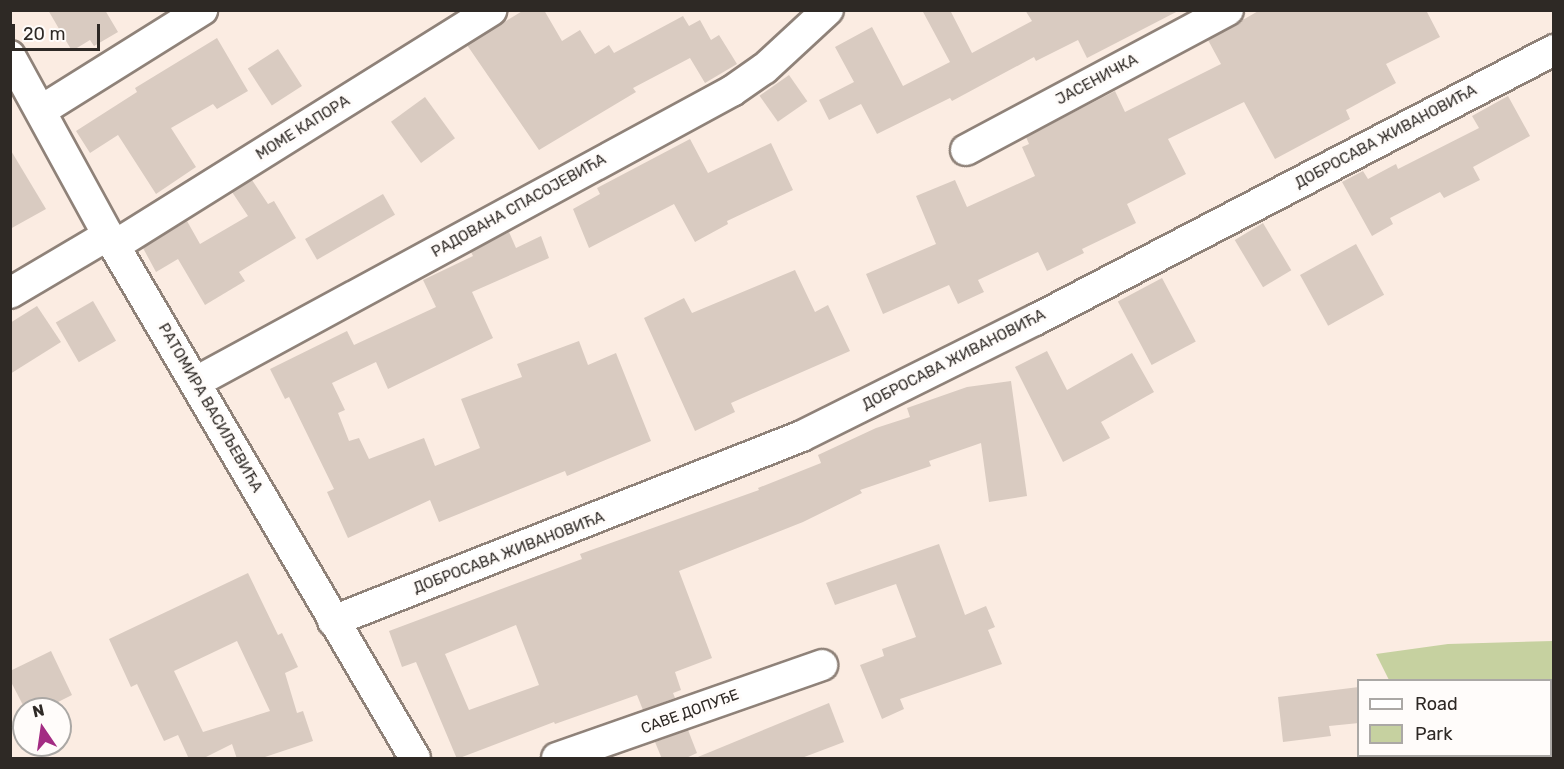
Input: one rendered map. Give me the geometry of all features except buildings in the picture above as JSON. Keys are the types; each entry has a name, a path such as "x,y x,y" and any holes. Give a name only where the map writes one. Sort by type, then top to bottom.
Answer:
{"street":[{"path":"42,110 202,10"},
{"name":"МОМЕ КАПОРА","path":"10,292 111,240 491,10"},
{"name":"РАДОВАНА СПАСОЈЕВИЋА","path":"196,382 732,91 764,69 828,10"},
{"name":"ЈАСЕНИЧКА","path":"966,150 1228,10"},
{"name":"ДОБРОСАВА ЖИВАНОВИЋА","path":"333,621 802,436 1035,320 1554,50"},
{"name":"РАТОМИРА ВАСИЉЕВИЋА","path":"10,56 42,110 111,240 415,759"},
{"name":"САВЕ ДОПУЂЕ","path":"557,759 822,665"}],"green space":[{"path":"1553,641 1553,758 1425,758 1552,757 1552,679 1388,679 1376,654 1448,644"}]}
